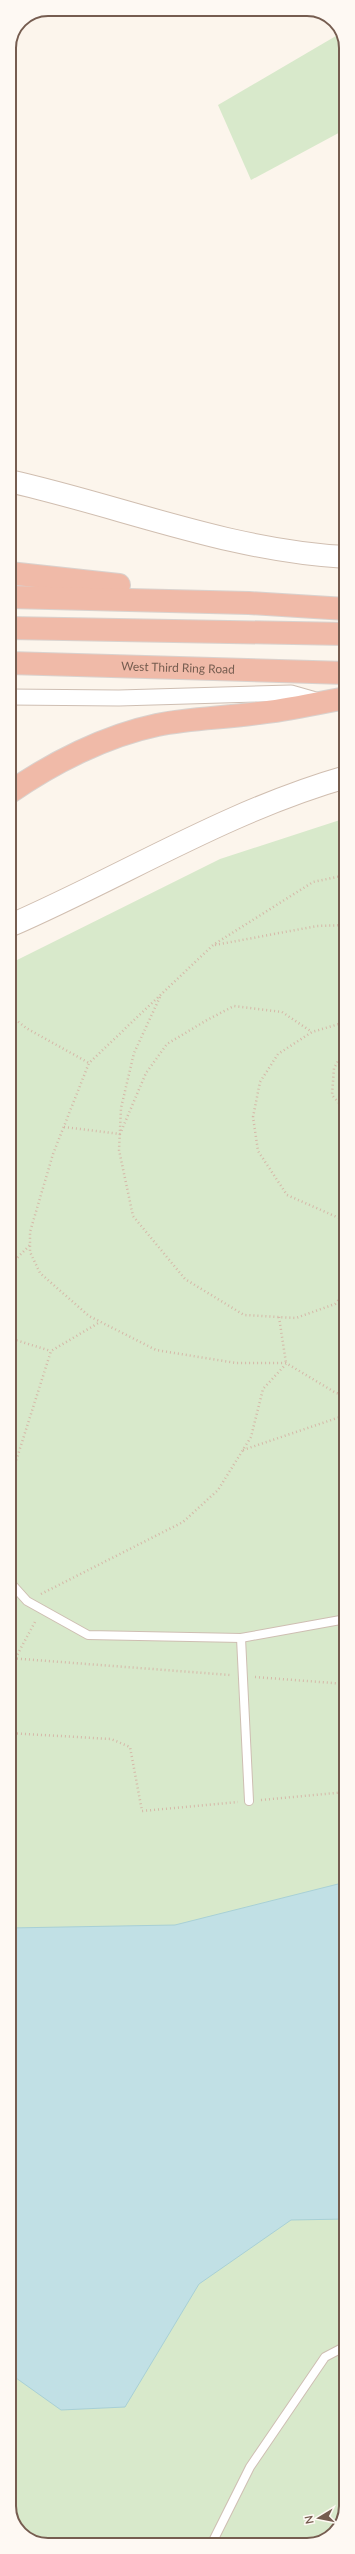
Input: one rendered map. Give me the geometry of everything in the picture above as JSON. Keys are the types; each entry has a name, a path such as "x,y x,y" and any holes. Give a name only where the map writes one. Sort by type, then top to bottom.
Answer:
{"highway":[{"path":"16,574 172,590 249,602"},
{"path":"16,596 249,602 339,608"},
{"path":"16,628 339,634"},
{"name":"West Third Ring Road","path":"16,663 339,673"},
{"path":"16,774 31,765 90,737 129,726 259,713 339,699"},
{"path":"324,702 339,705"},
{"path":"16,789 43,772 88,749 156,726 209,717"}],"main road":[{"path":"16,483 154,521 246,543 322,556 339,557"},
{"path":"16,923 59,904 185,840 244,813 307,788 339,779"}],"street":[{"path":"16,696 119,698 291,693 324,702"},
{"path":"16,930 59,904"}],"lane":[{"path":"16,1589 27,1601 88,1635 241,1638 339,1620"},
{"path":"241,1638 248,1801"},
{"path":"214,2538 250,2467 325,2357 339,2350"}],"path":[{"path":"339,876 313,882 213,945 90,1063 64,1127 30,1232 30,1252 40,1273 89,1316 156,1350 236,1363 286,1363 339,1394"},
{"path":"213,945 317,926 339,925"},
{"path":"161,995 134,1053 121,1108 119,1150 133,1216 185,1279 244,1315 296,1318 335,1304 339,1300"},
{"path":"120,1134 146,1073 167,1044 207,1020 234,1006 282,1012 312,1032"},
{"path":"16,1020 26,1028 90,1063"},
{"path":"339,1024 312,1032 278,1054 260,1082 252,1117 258,1151 287,1195 339,1218"},
{"path":"339,1060 334,1068 332,1095 339,1103"},
{"path":"64,1127 120,1134"},
{"path":"16,1259 30,1245"},
{"path":"279,1317 286,1363"},
{"path":"16,1461 51,1351 101,1322"},
{"path":"16,1340 51,1351"},
{"path":"27,1601 183,1522 218,1490 251,1437 263,1388 286,1363"},
{"path":"243,1450 339,1417"},
{"path":"16,1657 42,1610"},
{"path":"16,1659 339,1683"},
{"path":"16,1733 111,1738 130,1747 142,1811 339,1793"}],"green space":[{"path":"336,36 339,44 339,133 251,180 218,105"},
{"path":"339,820 339,2506 337,2518 331,2527 323,2534 311,2538 46,2538 36,2536 25,2529 19,2520 16,2510 16,961 220,859"}],"water":[{"path":"339,1884 339,2219 291,2220 199,2284 125,2407 61,2410 16,2378 16,1928 175,1925"}]}
